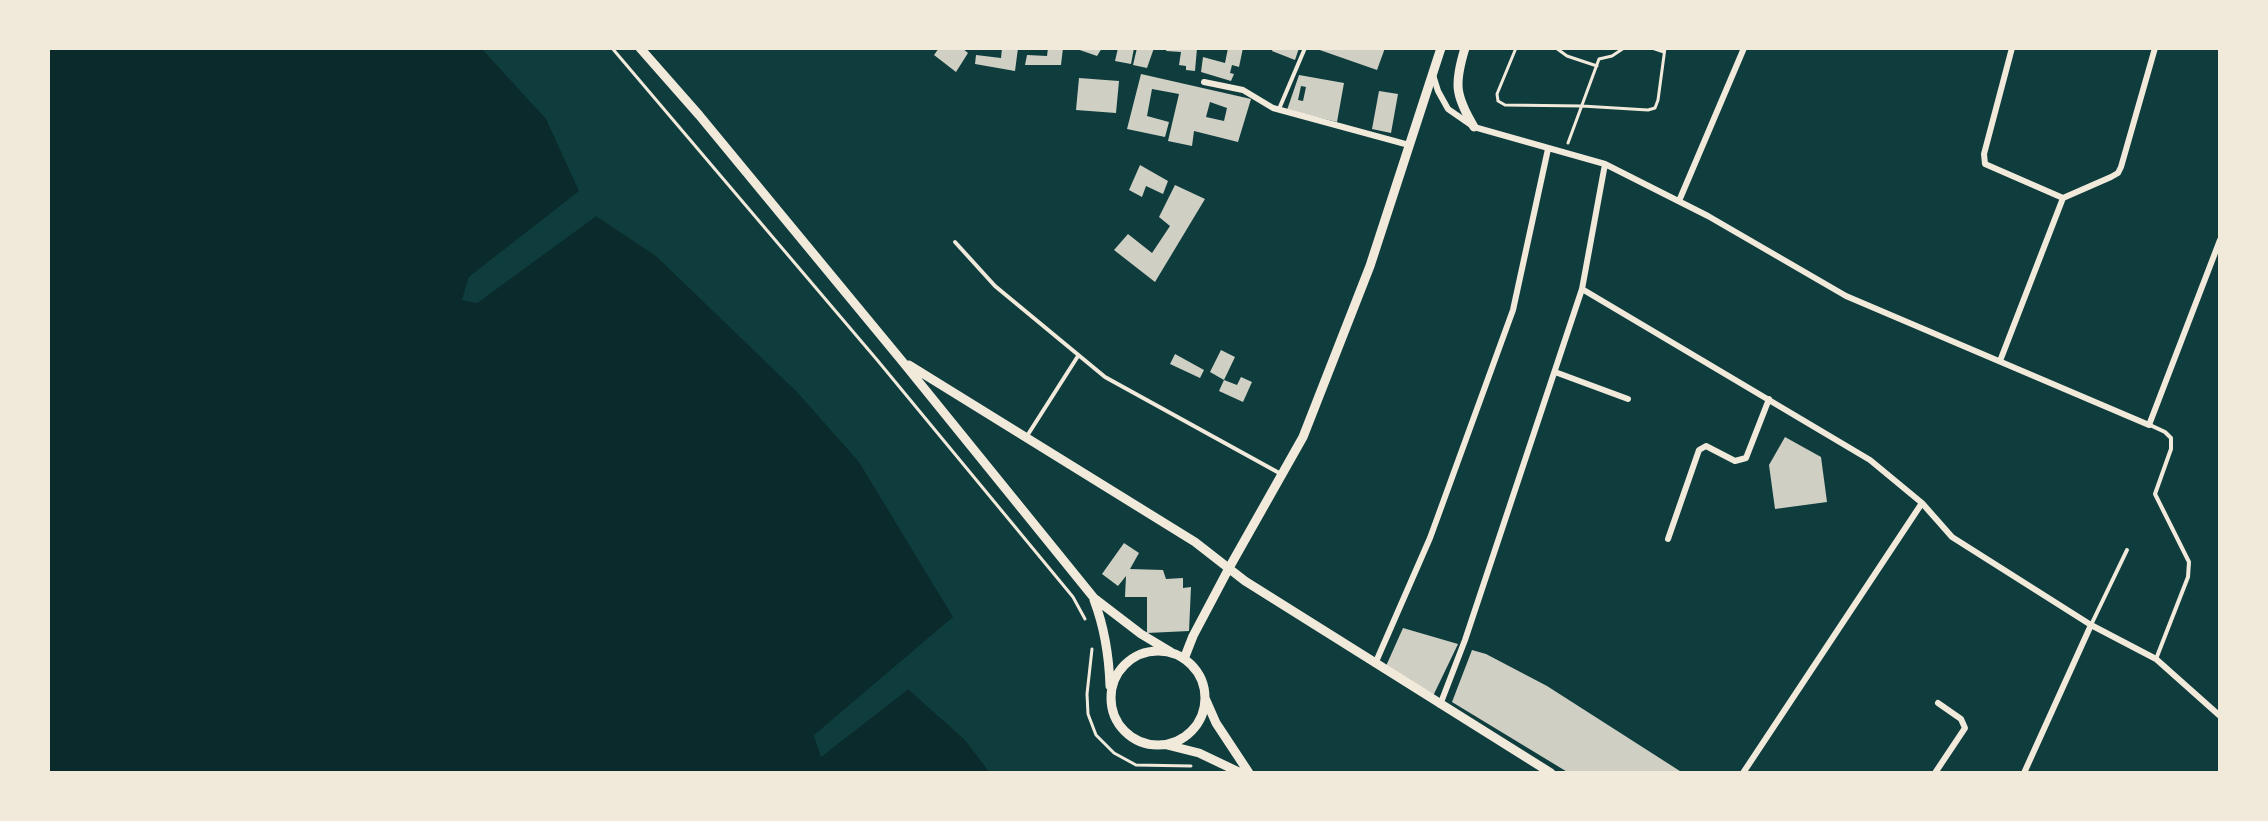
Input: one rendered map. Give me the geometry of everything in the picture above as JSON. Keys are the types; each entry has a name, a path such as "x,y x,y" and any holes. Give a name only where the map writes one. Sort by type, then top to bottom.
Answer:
{"street":[{"path":"640,48 699,115 1094,598 1141,634 1184,659 1195,669 1202,682 1205,698 1216,723 1249,773"},
{"path":"1184,659 1193,636 1229,568 1303,437 1370,266 1441,48"},
{"path":"1465,48 1457,84 1461,106 1474,127"},
{"path":"1679,201 1744,48"},
{"path":"2010,48 1984,154 1985,164 2063,198"},
{"path":"2000,361 2063,198 2118,173 2121,167 2155,48"},
{"path":"1432,73 1438,91 1448,109 1474,127 1605,164 1679,201 1846,296 2150,425 2220,240"},
{"path":"1204,82 1243,90 1279,110 1409,145"},
{"path":"1375,664 1430,538 1513,310 1548,149"},
{"path":"1440,705 1466,640 1582,289 1605,164"},
{"path":"1582,289 1870,460 1922,503 1952,537 2091,624 2157,659 2219,714"},
{"path":"902,361 1195,542 1245,581 1551,773"},
{"path":"1555,372 1628,399"},
{"path":"1668,538 1699,450 1706,447 1735,461 1746,459 1769,399"},
{"path":"1743,773 1922,503"},
{"path":"1094,598 1103,625 1109,655 1113,712 1120,727 1133,739 1149,745 1167,745 1199,753 1241,773"},
{"path":"2024,773 2091,624"},
{"path":"1111,695 1115,678 1124,665 1138,655 1154,651 1171,652"},
{"path":"1167,745 1186,736 1200,719 1205,698"},
{"path":"1935,773 1965,728 1961,719 1938,703"}],"lane":[{"path":"1279,110 1305,48"},
{"path":"955,242 995,286 1106,377 1282,475"},
{"path":"1026,436 1078,356"},
{"path":"2150,425 2165,432 2171,438 2171,449 2155,494 2189,562 2188,577 2157,659"},
{"path":"2091,624 2127,550"}],"path":[{"path":"612,48 878,361 1073,597 1088,624"},
{"path":"1516,48 1497,94 1498,101 1505,105 1648,110 1655,108 1664,50 1652,48"},
{"path":"1556,48 1567,56 1597,66"},
{"path":"1564,153 1599,59 1612,56 1624,48"},
{"path":"1093,646 1087,694 1088,714 1096,735 1114,753 1136,765 1198,767"}],"water":[{"path":"48,48 481,48 546,119 579,191 469,277 462,300 477,303 596,216 656,256 798,393 859,462 953,617 814,735 821,756 908,689 965,740 990,773 48,773"}],"pier":[{"path":"581,190 581,194 472,279 466,298 477,300 595,213 599,214 477,303 462,300 469,277"},
{"path":"956,615 955,619 817,737 822,752 906,686 911,687 821,757 814,736"}],"building":[{"path":"939,48 962,48 968,53 956,72 934,55"},
{"path":"1002,48 1018,48 1015,71 975,64 976,55 1001,58"},
{"path":"1048,48 1063,48 1061,65 1025,65 1027,55 1047,56"},
{"path":"1074,48 1102,48 1097,56"},
{"path":"1118,48 1134,48 1131,64 1115,61"},
{"path":"1137,48 1154,48 1147,68 1133,65"},
{"path":"1167,48 1197,48 1195,71 1186,70 1186,66 1179,65 1181,52 1166,51"},
{"path":"1228,48 1243,48 1239,67 1232,65 1230,73 1234,74 1231,81 1201,72 1203,57 1225,63"},
{"path":"1273,48 1299,48 1295,60 1272,51"},
{"path":"1314,48 1385,48 1377,70"},
{"path":"1141,74 1251,99 1238,142 1194,131 1192,146 1168,141 1179,94 1152,89 1147,116 1169,122 1165,137 1127,129","holes":["1210,102 1227,108 1224,121 1206,117"]},
{"path":"1299,75 1344,83 1337,122 1287,110","holes":["1301,86 1306,87 1303,101 1298,100"]},
{"path":"1079,78 1119,81 1116,113 1076,110"},
{"path":"1379,91 1398,94 1391,133 1372,129"},
{"path":"1140,165 1168,181 1163,194 1146,186 1142,197 1129,190"},
{"path":"1175,185 1205,199 1155,282 1114,250 1128,234 1152,253 1170,226 1159,217"},
{"path":"1221,350 1235,357 1224,380 1210,372"},
{"path":"1175,354 1204,370 1200,378 1170,364"},
{"path":"1241,377 1252,382 1243,402 1219,391 1224,380 1237,385"},
{"path":"1785,437 1821,457 1827,502 1775,509 1769,465"},
{"path":"1124,543 1139,553 1130,569 1163,570 1166,579 1183,578 1183,588 1191,587 1189,631 1147,633 1147,597 1125,597 1126,576 1118,586 1102,574"},
{"path":"1403,628 1458,644 1433,696 1386,666"},
{"path":"1472,650 1486,654 1547,686 1683,773 1569,773 1452,702"}]}
